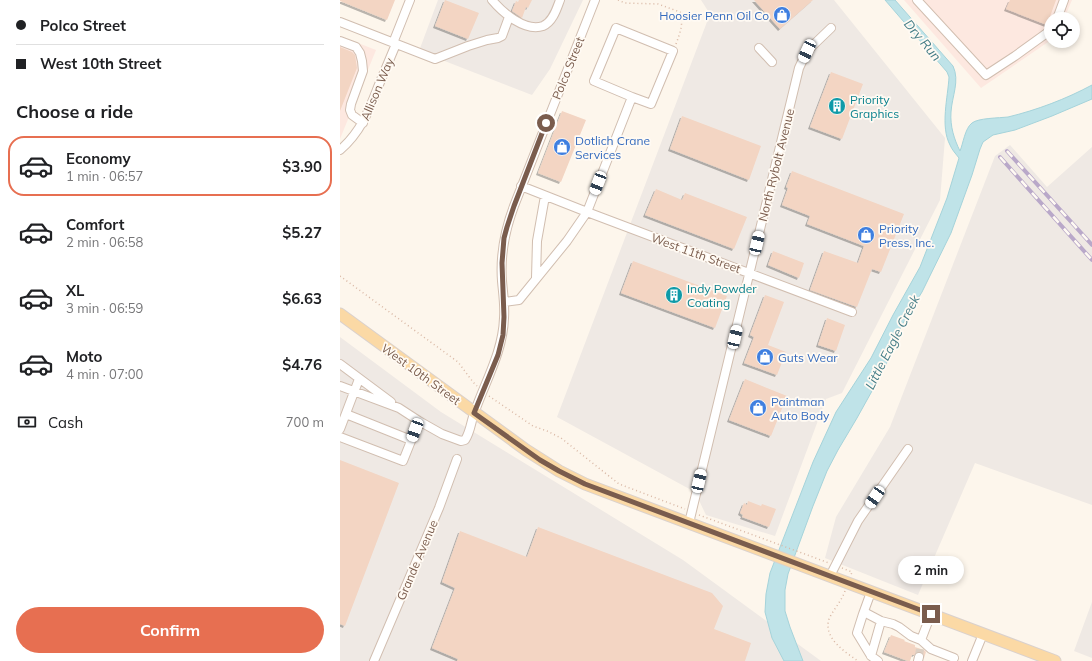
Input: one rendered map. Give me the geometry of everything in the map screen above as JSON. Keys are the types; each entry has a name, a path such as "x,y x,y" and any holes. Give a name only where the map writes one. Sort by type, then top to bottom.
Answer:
{"main road":[{"name":"West 10th Street","path":"340,314 526,450 559,471 585,484 690,517 756,548 820,566 830,576 1055,661"}],"street":[{"name":"Allison Way","path":"340,150 352,138 363,123 371,107 410,0"},
{"path":"492,0 499,9 510,17 527,26 534,27 544,26 550,20 560,0"},
{"name":"Polco Street","path":"419,421 442,434 461,440 465,440 468,435 474,413 502,342 504,317 502,270 504,238 511,213 595,0"},
{"path":"917,0 986,75 1044,35"},
{"path":"1060,12 1064,0"},
{"path":"340,22 435,59 468,46 502,36 510,17"},
{"path":"616,28 673,51 651,104 632,97 594,81 616,28"},
{"name":"North Rybolt Avenue","path":"690,517 800,68 807,51 831,28"},
{"path":"340,41 356,47 360,53 363,71 350,110 352,115 363,123"},
{"path":"759,48 772,62"},
{"path":"504,302 519,300 567,241 587,212 632,97"},
{"name":"West 11th Street","path":"521,186 852,312"},
{"path":"536,278 537,241 545,196"},
{"path":"340,364 419,421 404,459 401,461 340,437"},
{"path":"340,428 359,378"},
{"path":"340,386 399,408"},
{"path":"346,414 411,440"},
{"path":"830,576 858,520 908,449"},
{"name":"Grande Avenue","path":"374,661 439,508 457,459"},
{"path":"871,592 857,633 870,656 878,661"},
{"path":"864,612 881,621 893,624 903,629 921,644 954,658"},
{"path":"921,644 931,614"},
{"path":"870,656 881,621"},
{"path":"972,661 983,634"}],"path":[{"path":"618,0 625,3 658,4 680,12 683,20 679,37 673,51"},
{"path":"340,276 458,362 473,382 493,399 533,426 561,438 619,484 690,517 761,537 820,566"},
{"path":"844,593 829,621 829,632 842,650 858,661"}],"shaded area":[{"path":"438,0 583,0 550,69 532,95 419,51"},
{"path":"701,0 834,0 945,138 940,200 842,393 826,399 775,536 706,515 695,492 557,417 710,14"},
{"path":"904,0 1072,0 1067,12 1044,12 1044,45 981,88"},
{"path":"340,36 376,50 340,139"},
{"path":"1010,145 1047,187 1092,147 1092,505 975,463 918,595 825,558 836,517 890,427 995,156"},
{"path":"340,337 441,412 683,560 821,661 340,661"},
{"path":"1092,602 1092,658 1074,651"}],"water":[{"name":"Little Eagle Creek","path":"885,0 895,0 953,66 956,83 951,112 951,122 954,137 960,151 968,128 975,121 1008,117 1030,111 1051,104 1092,85 1092,99 1015,130 993,135 983,142 951,233 922,292 897,334 886,365 827,471 813,506 788,574 785,590 785,611 803,661 784,661 772,638 765,612 766,594 770,573 813,462 836,412 871,358 920,267 947,198 959,158 951,147 945,129 945,111 949,77 947,72"}],"building":[{"path":"340,0 395,0 387,20"},
{"path":"445,0 479,13 468,39 435,26"},
{"path":"519,0 532,0 528,8 526,7 522,18 512,11 516,1 518,2"},
{"name":"Hoosier Penn Oil Co","path":"754,0 813,0 780,29"},
{"path":"1010,0 1056,0 1052,12 1044,12 1044,24 1006,9"},
{"path":"340,47 352,52 355,55 357,68 340,111"},
{"name":"Priority Graphics","path":"831,72 863,84 842,139 810,127"},
{"name":"Dotlich Crane Services","path":"562,111 586,120 561,182 538,173"},
{"path":"682,116 761,146 749,180 670,149"},
{"name":"Priority Press, Inc.","path":"792,171 904,214 881,272 872,269 857,307 810,290 824,251 858,263 864,246 807,224 810,216 782,205 788,188 786,187"},
{"path":"656,189 682,200 685,193 747,217 734,249 645,215"},
{"path":"773,251 804,263 799,278 768,265"},
{"name":"Indy Powder Coating","path":"633,261 727,296 715,328 621,293"},
{"path":"765,295 784,302 768,345 786,352 777,375 744,363 754,337 750,335"},
{"path":"827,318 845,325 836,351 818,345"},
{"name":"Paintman Auto Body","path":"745,379 787,396 771,436 729,420"},
{"path":"340,460 399,483 345,626 340,624"},
{"path":"748,501 761,506 762,504 776,509 769,527 742,517 743,515 740,513 744,503 747,505"},
{"path":"538,527 712,593 723,606 714,629 751,643 745,661 457,661 458,659 432,648 455,588 442,582 460,531 527,557"},
{"path":"891,635 905,640 904,641 915,645 915,647 924,650 926,652 924,658 923,653 918,652 912,655 910,661 908,661 884,652"}],"tunnel":[{"path":"919,657 920,648"}],"railway":[{"path":"1007,151 1092,245"},
{"path":"1000,157 1092,260"}],"place":[{"name":"Hoosier Penn Oil Co","path":"782,15"},
{"name":"Priority Graphics","path":"837,106"},
{"name":"Dotlich Crane Services","path":"562,147"},
{"name":"Priority Press, Inc.","path":"866,235"},
{"name":"Indy Powder Coating","path":"674,295"},
{"name":"Guts Wear","path":"765,357"},
{"name":"Paintman Auto Body","path":"758,408"}],"route":[{"path":"546,123 514,206 504,238 502,255 504,302 503,335 498,355 474,413 540,460 585,484 931,614"}],"water label":[{"name":"Dry Run","path":"923,40"}]}
